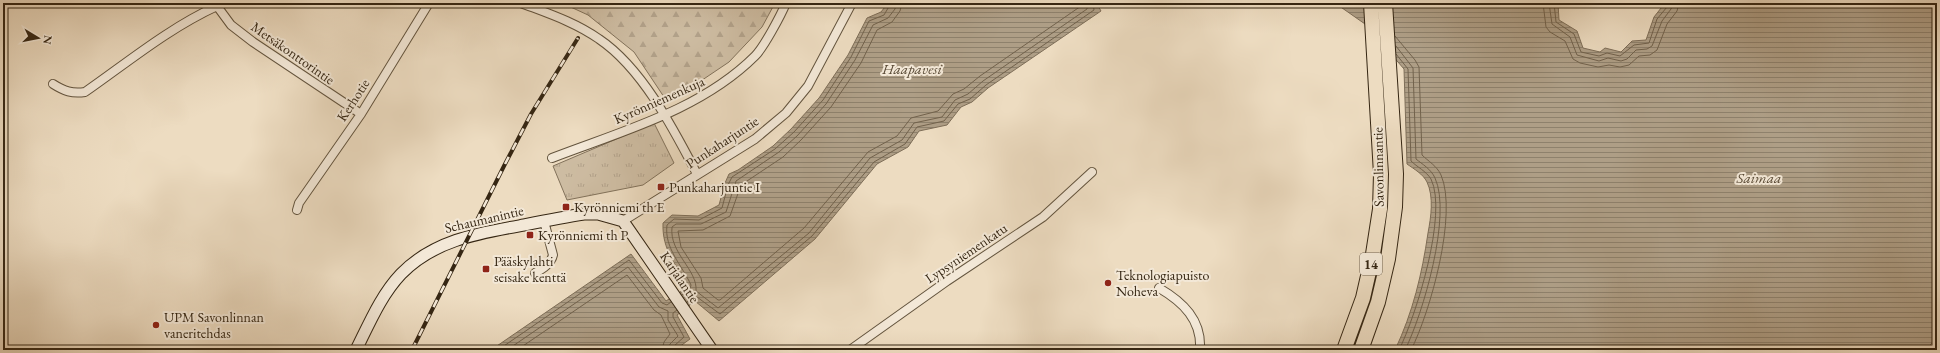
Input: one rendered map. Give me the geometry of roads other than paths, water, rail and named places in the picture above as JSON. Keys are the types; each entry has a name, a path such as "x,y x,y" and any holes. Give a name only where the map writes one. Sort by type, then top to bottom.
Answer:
{"highway":[{"name":"Savonlinnantie","path":"1344,350 1363,298 1373,254 1380,209 1381,174 1371,3"},
{"name":"Savonlinnantie","path":"1361,350 1378,302 1388,259 1395,208 1396,174 1385,3"}],"street":[{"name":"Kerhotie","path":"297,210 299,204 361,114 429,3"},
{"path":"521,3 568,21 599,39 634,73 664,115 697,174"},
{"name":"Kyrönniemenkuja","path":"552,158 664,115 717,88 756,55 786,3"},
{"name":"Punkaharjuntie","path":"623,221 755,139 786,113 808,86 852,3"},
{"name":"Metsäkonttorintie","path":"54,84 62,90 74,94 85,92 161,37 193,17 217,6 232,25 253,42 361,114"},
{"name":"Lypsyniemenkatu","path":"850,350 947,281 1043,217 1092,172"},
{"name":"Schaumanintie","path":"356,350 382,299 400,275 424,255 440,246 458,238 584,214 598,214 623,221"},
{"path":"534,273 546,266 552,259 553,255 544,221"},
{"name":"Karjalantie","path":"623,221 712,350"},
{"path":"1159,288 1184,305 1192,314 1199,333 1200,350"}],"water":[{"name":"Haapavesi","path":"888,3 1099,3 1097,4 1101,11 988,88 972,102 961,107 947,125 919,131 908,147 877,164 815,239 719,321 695,301 677,315 690,339 675,350 491,350 631,254 666,301 688,287 667,249 663,233 663,223 672,215 698,216 719,205 729,174 738,170 773,146 791,129 819,98 848,55 867,18 881,12"},
{"name":"Saimaa","path":"1335,3 1558,3 1559,20 1577,31 1583,48 1600,52 1605,48 1621,52 1632,41 1646,40 1654,17 1665,3 1937,3 1937,338 1925,350 1395,350 1412,307 1420,278 1430,220 1431,194 1425,179 1407,164 1404,69 1365,24"}],"railway":[{"path":"412,350 531,114 578,38"}],"place":[{"name":"Punkaharjuntie I","path":"661,187"},
{"name":"Kyrönniemi th E","path":"566,207"},
{"name":"Kyrönniemi th P","path":"530,235"},
{"name":"Pääskylahti seisake kenttä","path":"486,269"},
{"name":"Teknologiapuisto Noheva","path":"1108,283"},
{"name":"UPM Savonlinnan vaneritehdas","path":"156,325"}]}
